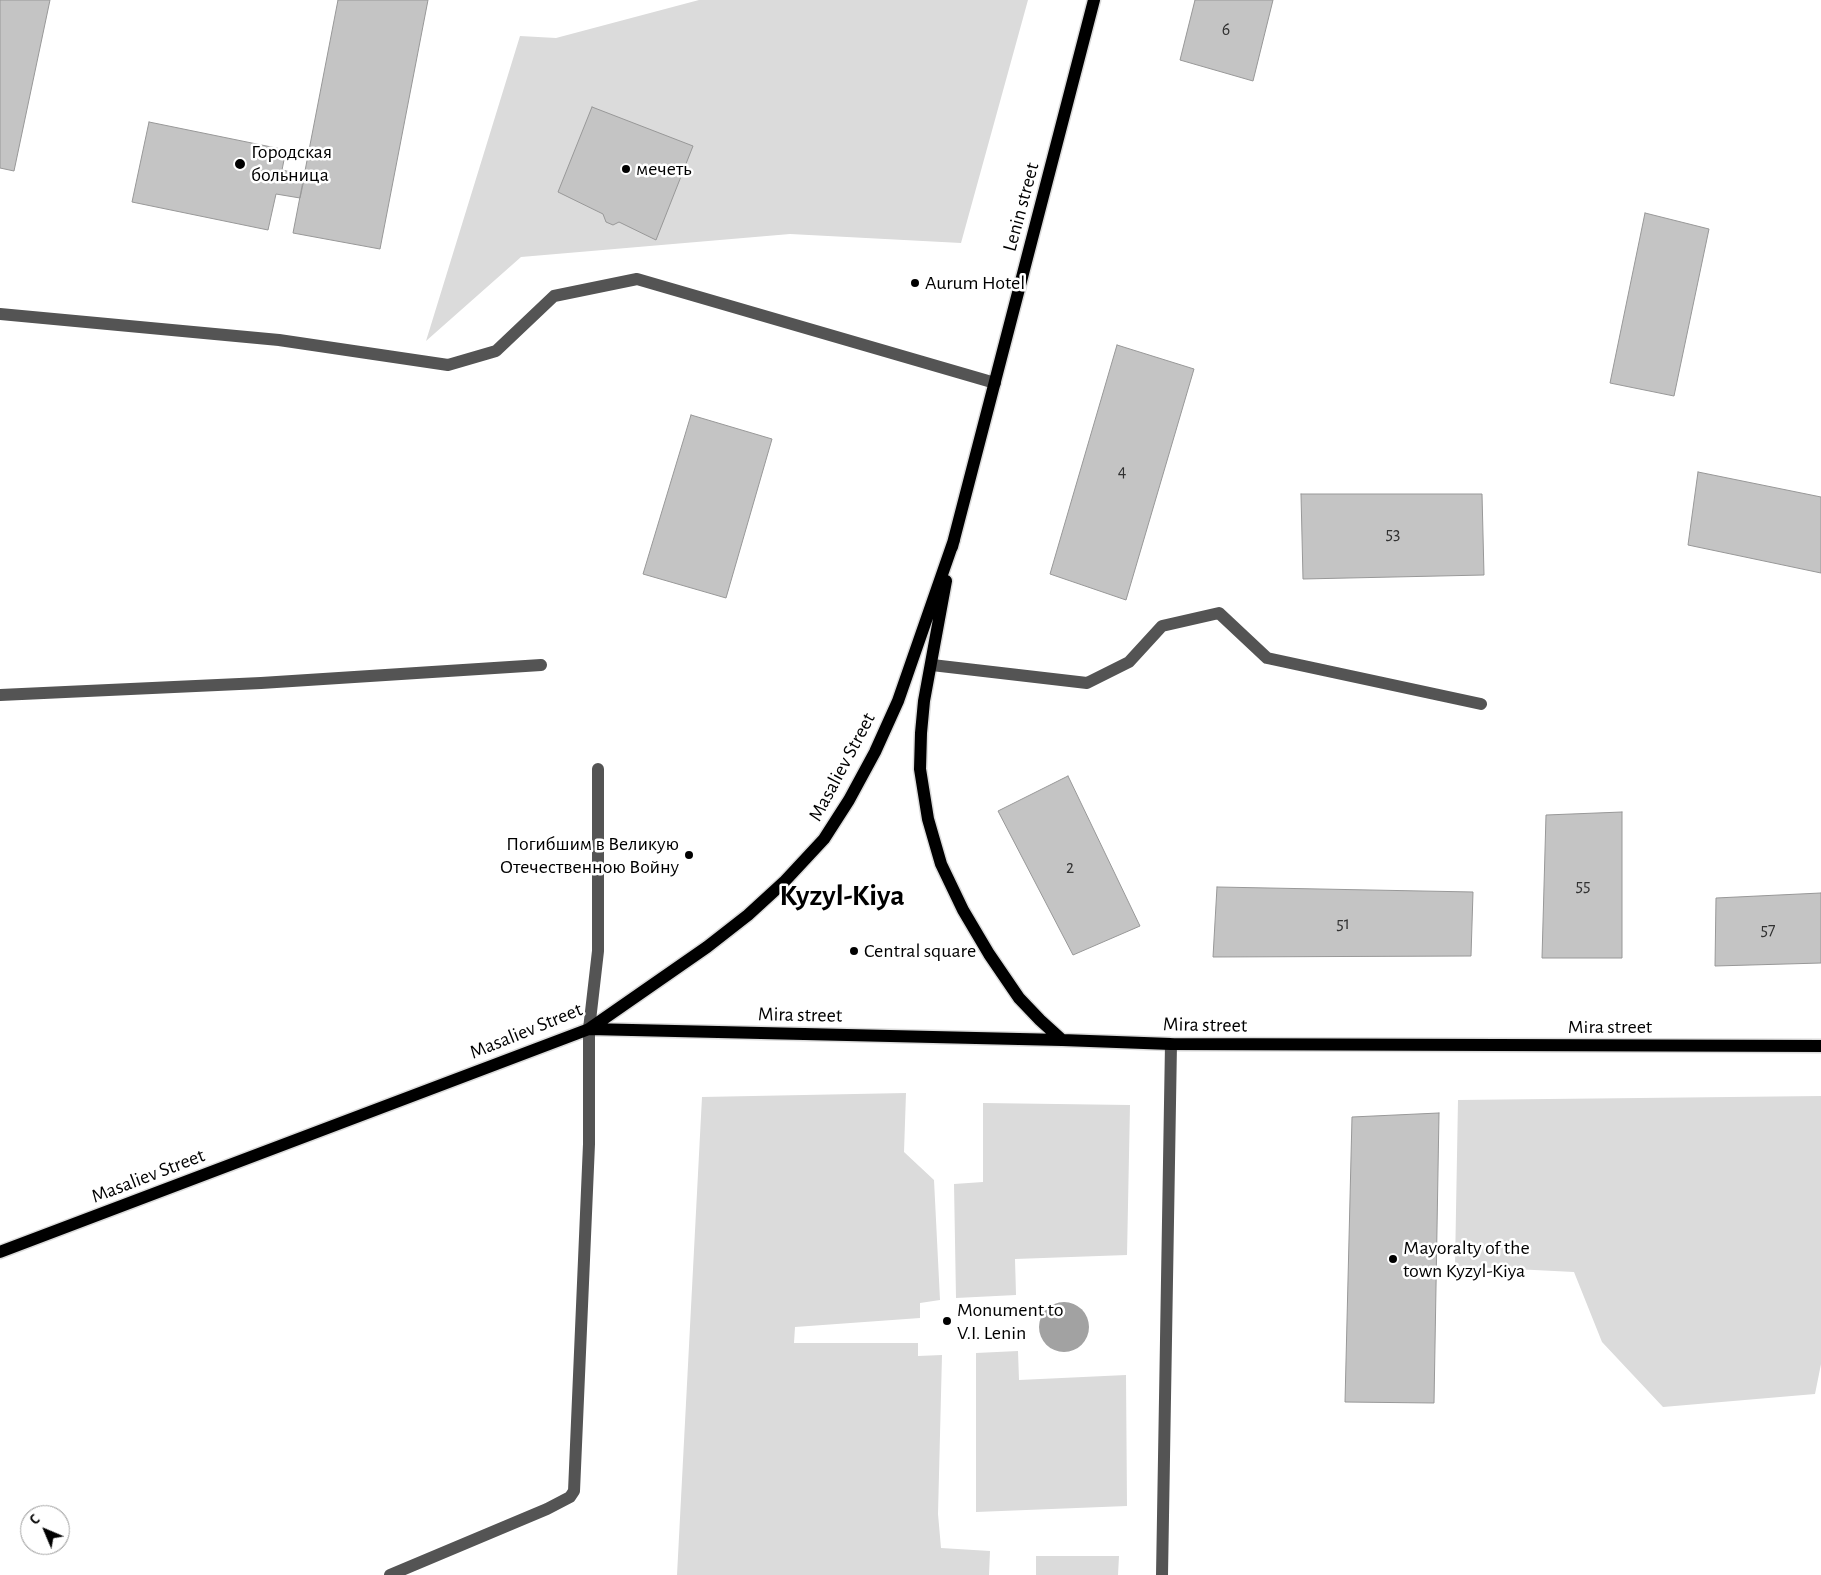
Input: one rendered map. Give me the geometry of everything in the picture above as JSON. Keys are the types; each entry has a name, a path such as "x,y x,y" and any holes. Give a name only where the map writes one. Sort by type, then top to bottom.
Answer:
{"main road":[{"name":"Lenin street","path":"954,540 1094,0"},
{"path":"954,540 923,709 920,769 928,819 941,864 963,910 989,954 1019,998 1062,1040"},
{"name":"Masaliev Street","path":"0,1252 588,1029 667,976 748,915 784,882 824,839 849,800 875,752 898,701 954,540"},
{"name":"Mira street","path":"588,1029 1171,1044 1821,1046"}],"street":[{"path":"0,314 279,340 448,365 496,352 554,296 637,279 995,383"},
{"path":"932,665 1086,682 1129,662 1162,626 1219,613 1267,658 1481,704"},
{"path":"0,695 261,683 541,665"},
{"path":"390,1575 546,1509 570,1497 574,1491 589,1144 588,1029 598,951 598,770"},
{"path":"1162,1575 1171,1044"}],"shaded area":[{"path":"699,0 1028,0 961,243 790,234 521,257 426,341 520,36 556,38"},
{"path":"906,1093 904,1152 934,1180 940,1300 920,1303 920,1318 795,1327 794,1343 918,1343 918,1356 942,1355 938,1514 941,1548 990,1551 989,1575 677,1575 702,1097"},
{"path":"1821,1096 1821,1364 1815,1394 1663,1407 1602,1342 1574,1272 1455,1266 1458,1100"},
{"path":"983,1103 1130,1105 1127,1255 1015,1259 1016,1295 956,1298 954,1184 983,1182"},
{"path":"1064,1302 1074,1304 1082,1309 1087,1317 1089,1327 1087,1337 1082,1345 1074,1350 1064,1352 1054,1350 1046,1345 1041,1337 1039,1327 1041,1317 1046,1309 1054,1304"},
{"path":"1018,1351 1019,1380 1126,1375 1127,1506 976,1512 976,1353"},
{"path":"1036,1556 1119,1556 1118,1575 1036,1575"}],"building":[{"path":"0,0 50,0 14,171 0,168"},
{"path":"338,0 428,0 380,249 293,233"},
{"path":"1195,0 1273,0 1253,81 1180,60"},
{"name":"мечеть","path":"592,107 693,146 656,240 619,222 613,225 606,222 603,214 558,192"},
{"path":"149,122 286,150 282,170 305,175 300,198 276,194 268,230 132,202"},
{"path":"1645,213 1709,229 1674,396 1610,383"},
{"path":"1117,345 1194,369 1126,600 1050,574"},
{"path":"691,415 772,439 726,598 643,574"},
{"path":"1698,472 1821,497 1821,573 1688,545"},
{"path":"1301,494 1482,494 1484,575 1303,579"},
{"path":"1068,776 1140,926 1073,955 998,811"},
{"path":"1622,812 1622,958 1542,958 1546,815"},
{"path":"1217,887 1473,892 1471,956 1213,957"},
{"path":"1821,893 1821,963 1715,966 1716,898"},
{"name":"Мayoralty of the town Kyzyl-Kiya","path":"1439,1113 1434,1403 1345,1402 1352,1117"}],"place":[{"name":"Городская больница","path":"240,164"},
{"name":"мечеть","path":"626,169"},
{"name":"Aurum Hotel","path":"915,283"},
{"name":"Погибшим в Великую Отечественною Войну","path":"689,855"},
{"name":"Central square","path":"854,951"},
{"name":"Мayoralty of the town Kyzyl-Kiya","path":"1393,1259"},
{"name":"Monument to V.I. Lenin","path":"947,1321"}],"district":[{"name":"Kyzyl-Kiya","path":"842,896"}]}
